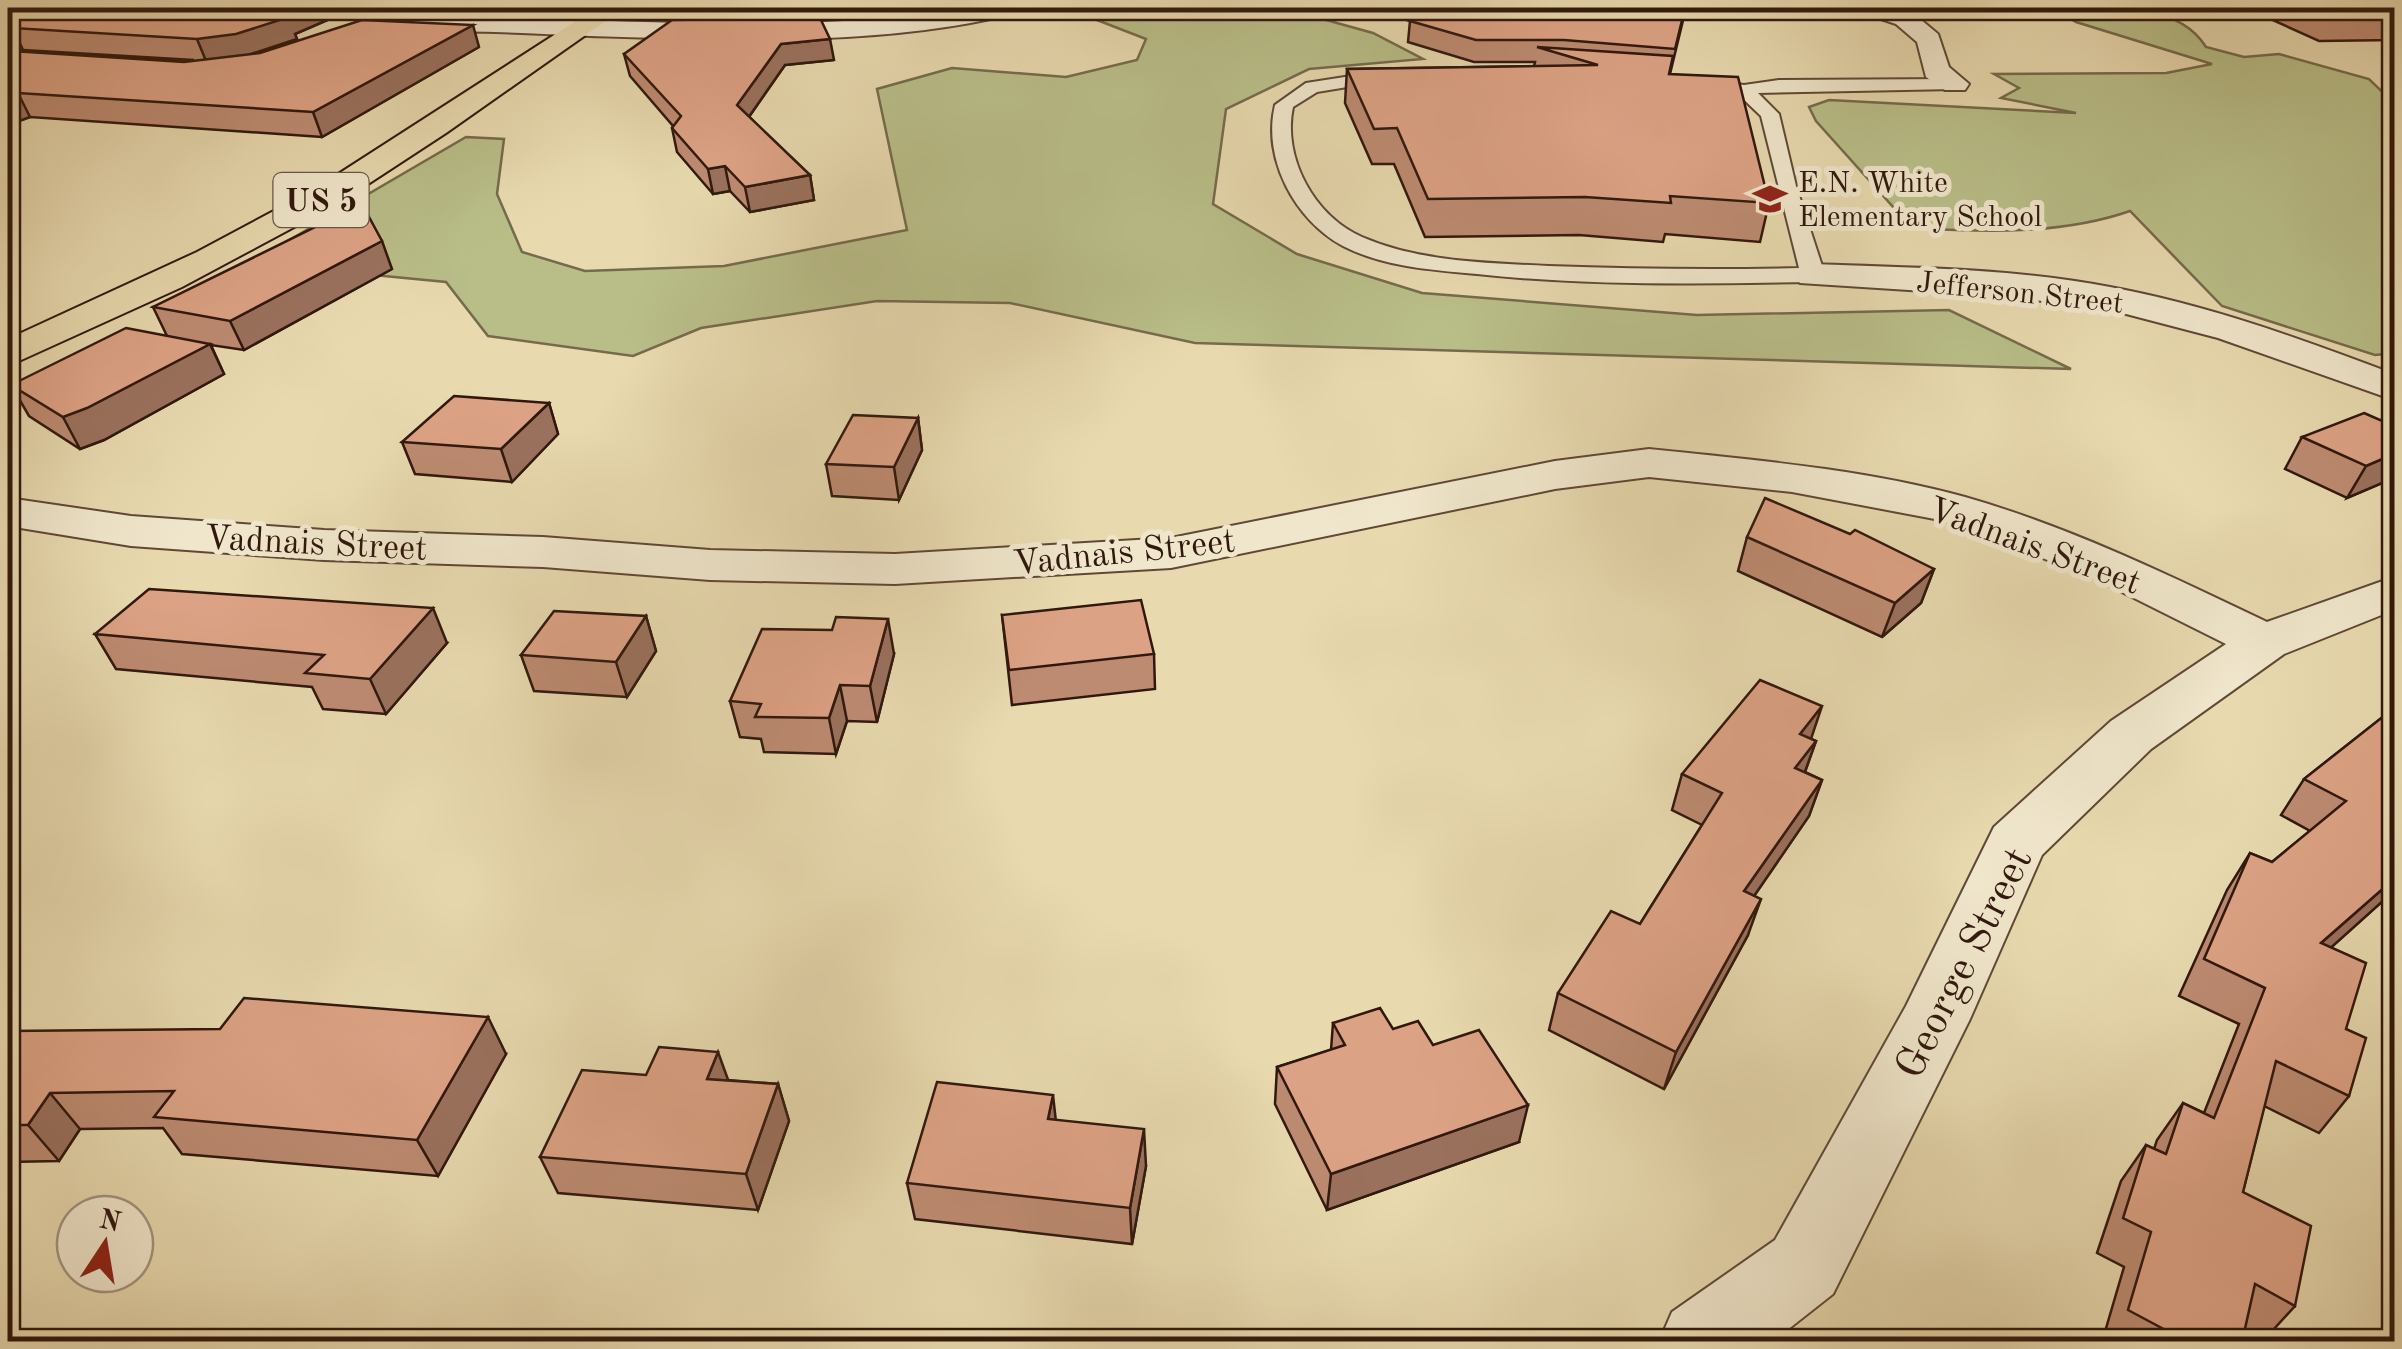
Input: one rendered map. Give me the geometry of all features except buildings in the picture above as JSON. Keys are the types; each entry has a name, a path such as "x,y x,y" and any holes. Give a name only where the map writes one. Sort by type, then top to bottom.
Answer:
{"main road":[{"name":"US 5","path":"8,354 215,257 324,198 397,154 612,8"}],"street":[{"path":"322,43 359,30 405,22 788,32 901,24 1008,8"},
{"path":"1872,8 1905,19 1929,38 1936,71 1955,84"},
{"name":"Jefferson Street","path":"1812,275 2066,291 2151,307 2286,348 2394,388"},
{"name":"Vadnais Street","path":"8,512 131,531 324,545 543,552 710,565 895,569 1171,553 1555,475 1649,463 1792,478 1951,508 2106,564 2265,642"},
{"name":"George Street","path":"1702,1342 1804,1268 1934,1019 2016,842 2131,735 2265,642 2394,592"}],"lane":[{"path":"1420,73 1312,87 1284,105 1279,127 1296,186 1310,212 1351,241 1410,261 1512,271 1666,278 1812,275 1770,114 1744,90"},
{"path":"1666,79 1724,84 1744,90 1779,85 1955,84"}],"green space":[{"path":"1066,8 1283,8 1373,33 1423,59 1309,69 1226,109 1213,204 1297,254 1422,293 1697,315 1949,310 2071,369 1195,343 1010,303 877,301 701,328 633,356 488,336 446,282 250,263 466,137 504,139 497,194 522,252 585,271 724,266 907,230 877,89 952,68 1066,77 1137,60 1146,39"},
{"path":"2052,8 2115,8 2158,14 2193,32 2206,47 2244,57 2279,54 2369,79 2394,103 2394,353 2375,355 2222,306 2130,211 2049,228 1912,228 1816,121 1809,107 1829,100 2076,113 2001,98 2019,88 1994,74 2166,73 2212,64 2076,22"}],"place":[{"name":"E.N. White Elementary School","path":"1770,199"}]}
